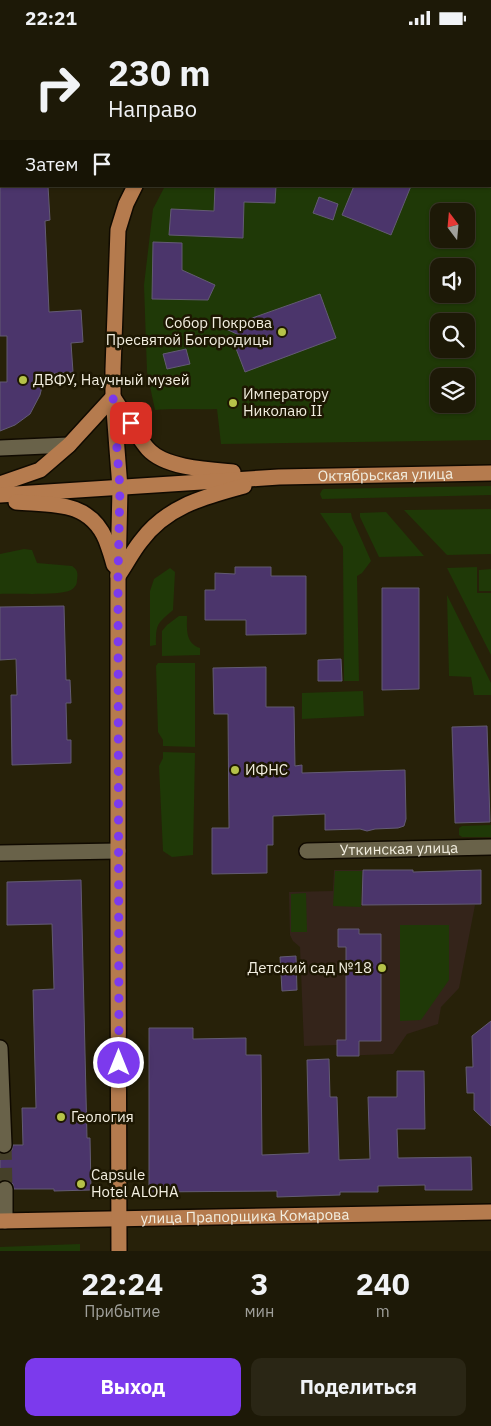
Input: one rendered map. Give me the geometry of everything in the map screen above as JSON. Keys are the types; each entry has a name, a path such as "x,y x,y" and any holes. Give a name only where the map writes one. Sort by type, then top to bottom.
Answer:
{"main road":[{"path":"120,1251 118,576 120,488 113,397 118,230 126,204 135,187"},
{"path":"0,484 40,470 69,445 113,397"},
{"path":"113,397 149,450 168,462 205,470 279,477"},
{"name":"Октябрьская улица","path":"279,477 491,473"},
{"path":"0,495 279,477"},
{"path":"118,576 141,540 163,517 188,503 279,477"},
{"path":"0,500 70,506 90,516 105,538 118,576"},
{"name":"улица Прапорщика Комарова","path":"2,1221 491,1212"}],"street":[{"path":"0,448 69,445"},
{"name":"Уткинская улица","path":"307,851 491,847"},
{"path":"0,853 118,851"},
{"path":"0,1048 4,1145"},
{"path":"2,1221 5,1189"}],"shaded area":[{"name":"Детский сад №18","path":"334,870 362,870 362,905 475,905 459,988 441,1007 438,1024 407,1034 393,1054 337,1056 337,1045 304,1046 300,947 293,941 290,935 289,892 333,891"}],"green space":[{"path":"164,187 491,187 491,440 221,444 217,409 155,410 147,372 144,285 153,209"},
{"path":"491,486 491,495 322,499 320,494 324,489"},
{"path":"491,509 491,554 447,555 404,510"},
{"path":"386,512 424,556 379,557 360,517 360,513"},
{"path":"320,513 351,513 371,561 362,573 357,576 359,681 344,681 343,547"},
{"path":"24,549 32,550 37,563 72,566 77,574 76,586 71,590 57,593 0,594 0,554"},
{"path":"477,567 477,593 491,593 491,655 447,568"},
{"path":"170,568 175,572 173,610 158,625 156,645 150,646 150,591 154,579"},
{"path":"491,569 491,591 479,591 479,570"},
{"path":"447,595 491,683 491,695 474,695 471,677 449,676"},
{"path":"179,616 187,616 189,639 195,646 200,648 200,655 162,656 162,631"},
{"path":"158,663 195,663 195,747 163,746 163,740 158,732 156,666"},
{"path":"363,691 364,716 302,719 302,693"},
{"path":"163,752 195,753 193,855 172,857 163,851 159,766 163,758"},
{"path":"491,825 491,837 462,837 459,835 459,828 462,826"},
{"path":"335,871 362,871 361,907 333,906"},
{"path":"306,893 307,932 291,932 291,894"},
{"path":"400,925 449,925 449,980 421,1020 400,1021"},
{"path":"80,1244 80,1251 0,1251 0,1247"}],"building":[{"path":"0,187 48,187 50,220 45,221 49,312 81,310 83,342 71,343 73,372 45,374 40,395 30,414 15,425 0,431 0,382 7,382 7,336 0,336"},
{"path":"215,187 276,187 275,203 244,202 243,238 169,235 171,209 214,211"},
{"path":"354,187 411,187 391,235 342,215"},
{"path":"319,197 338,204 333,220 313,213"},
{"path":"153,242 182,243 182,270 215,285 208,300 152,299"},
{"name":"Собор Покрова Пресвятой Богородицы","path":"320,294 336,338 245,372 232,338 241,336 224,328"},
{"path":"186,349 190,364 167,369 163,354"},
{"path":"235,567 271,567 271,576 306,576 306,634 246,635 246,620 205,620 205,590 215,590 215,573 235,574"},
{"path":"382,588 419,588 419,689 382,690"},
{"path":"64,606 66,680 70,680 71,703 66,703 67,740 71,740 71,763 12,765 11,695 17,695 16,659 0,660 0,607"},
{"path":"341,659 342,681 318,681 318,660"},
{"path":"266,667 266,707 294,707 295,766 302,765 302,773 405,770 406,819 404,826 398,828 367,831 360,829 325,830 325,814 273,816 273,845 267,845 267,873 212,874 212,828 229,828 228,714 214,714 213,668"},
{"path":"487,726 490,822 455,823 452,727"},
{"path":"363,870 413,870 413,872 481,870 481,904 362,905"},
{"path":"81,880 87,1138 90,1138 91,1190 14,1189 13,1184 9,1181 0,1181 0,1153 9,1153 13,1145 23,1145 22,1108 36,1108 33,990 54,989 52,924 7,925 7,882"},
{"path":"338,929 359,929 359,934 381,934 381,1041 359,1041 359,1056 337,1056 337,1040 346,1040 346,947 338,947"},
{"path":"296,956 297,990 282,991 280,957"},
{"path":"491,1021 491,1126 474,1110 474,1093 467,1093 466,1067 473,1067 472,1036"},
{"path":"149,1028 193,1028 193,1039 246,1038 246,1055 261,1055 262,1155 309,1153 307,1060 329,1059 330,1097 337,1097 339,1160 370,1159 368,1097 397,1097 397,1071 424,1071 425,1129 397,1129 398,1158 471,1157 472,1190 425,1190 425,1185 378,1186 378,1192 340,1192 340,1195 277,1197 277,1191 149,1192"}],"tunnel":[{"path":"4,1145 5,1189"}],"place":[{"name":"Собор Покрова Пресвятой Богородицы","path":"282,332"},
{"name":"ДВФУ, Научный музей","path":"23,380"},
{"name":"Императору Николаю II","path":"233,403"},
{"name":"ИФНС","path":"235,770"},
{"name":"Детский сад №18","path":"382,968"},
{"name":"Геология","path":"61,1117"},
{"name":"Capsule Hotel ALOHA","path":"81,1184"}],"route":[{"path":"119,1063 118,576 120,488 113,397 131,423"}]}
